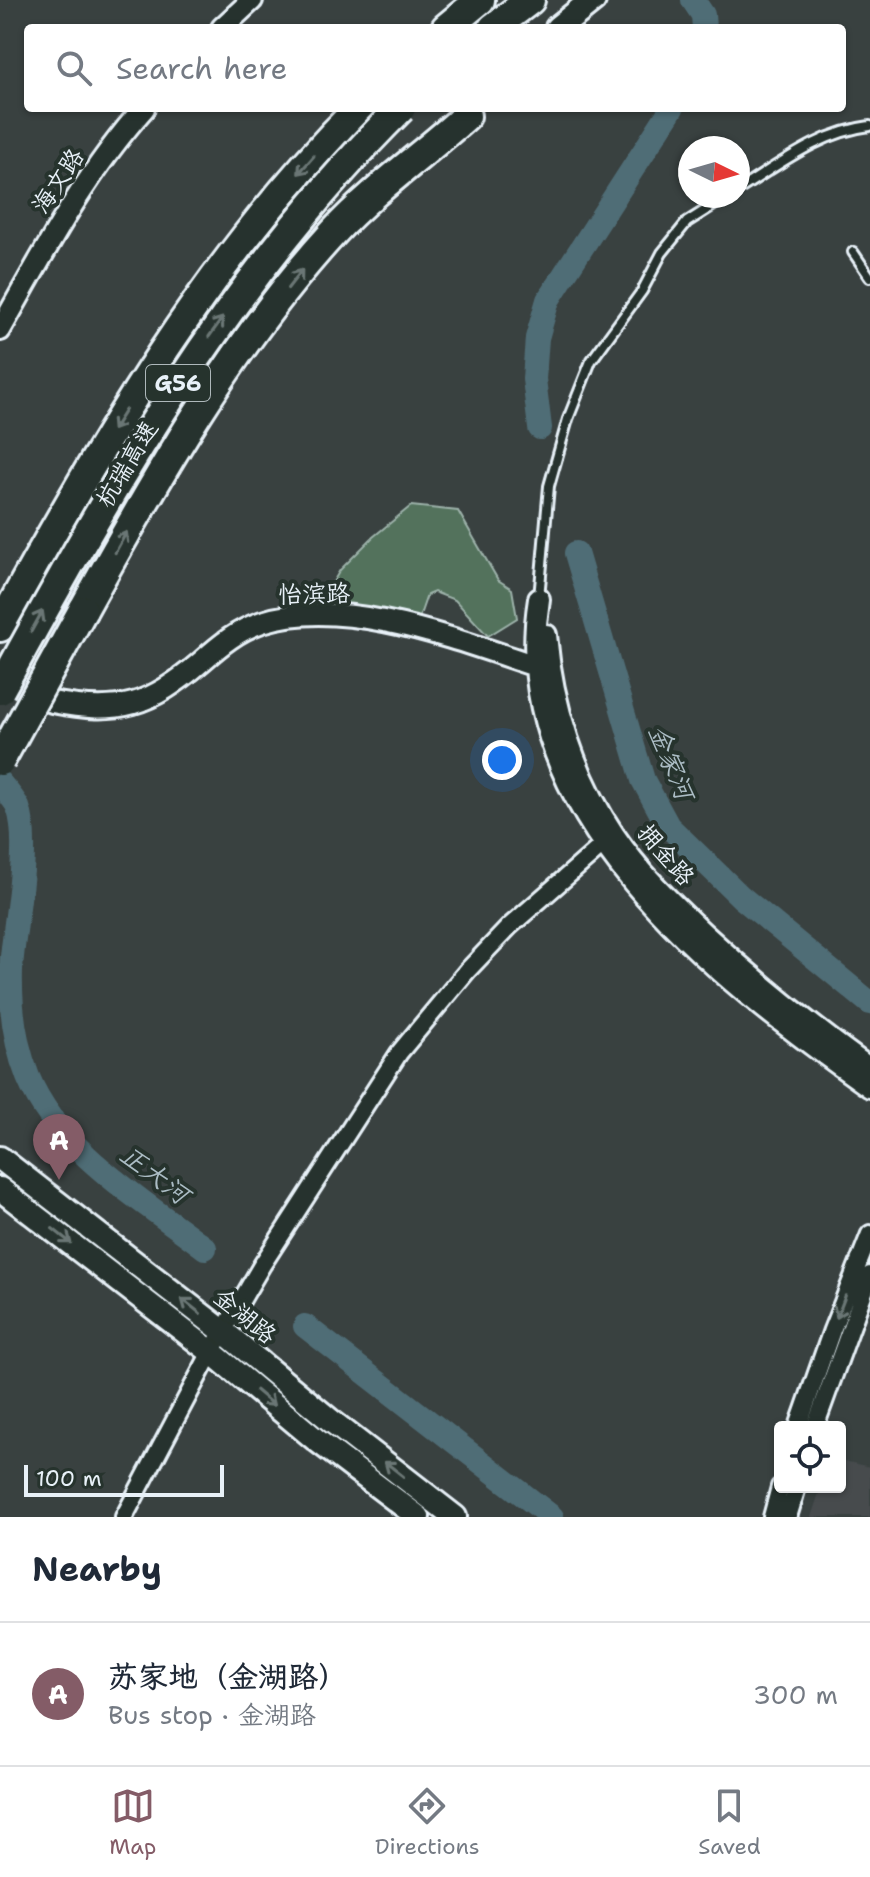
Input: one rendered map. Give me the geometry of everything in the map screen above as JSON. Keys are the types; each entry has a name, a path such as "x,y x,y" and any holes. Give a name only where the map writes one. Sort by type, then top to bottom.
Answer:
{"highway":[{"path":"451,24 480,0"},
{"path":"498,24 530,0"},
{"name":"杭瑞高速","path":"0,627 100,450 177,331 268,210 355,112"},
{"name":"杭瑞高速","path":"0,690 98,513 201,348 291,229 343,168 397,112"},
{"path":"0,761 184,437 281,298 355,210 470,112"}],"main road":[{"path":"563,24 593,0"},
{"name":"金湖路","path":"0,1158 455,1517"},
{"name":"金湖路","path":"0,1189 418,1517"}],"street":[{"path":"226,24 252,0"},
{"name":"海文路","path":"0,330 60,224 96,170 141,112"},
{"path":"539,599 535,629 547,721 577,800 608,840 633,884 742,989 815,1048 870,1087"},
{"name":"怡滨路","path":"52,702 82,708 134,704 157,695 182,678 243,629 264,621 298,615 377,620 428,631 542,668"},
{"path":"124,1517 211,1352 262,1265 399,1053 467,971 510,926 608,840"},
{"name":"拥金路","path":"608,840 752,978 870,1069"},
{"path":"800,1421 870,1234"},
{"path":"817,1421 870,1275"},
{"path":"772,1517 778,1493"},
{"path":"788,1517 795,1493"}],"lane":[{"path":"750,183 819,140 844,129 870,126"},
{"path":"539,599 549,486 568,419 591,361 642,291 662,253 687,222 709,208"},
{"path":"853,252 870,277"}],"shaded area":[{"path":"846,1461 870,1467 870,1517 811,1517 819,1493 846,1493"}],"green space":[{"path":"411,506 458,511 498,580 512,589 517,618 488,636 455,600 434,592 427,595 418,621 318,608 340,570 373,537"}],"waterway":[{"name":"金家河","path":"693,0 703,15 704,24"},
{"name":"金家河","path":"540,428 534,379 537,338 548,300 669,112"},
{"name":"金家河","path":"576,553 643,780 668,826 741,897 870,1003"},
{"name":"正大河","path":"0,783 18,807 22,823 22,864 11,984 17,1038 28,1077 42,1104 81,1151 130,1193 205,1248"},
{"name":"正大河","path":"305,1326 552,1517"}],"place":[{"name":"苏家地（金湖路）","path":"59,1180"}]}
